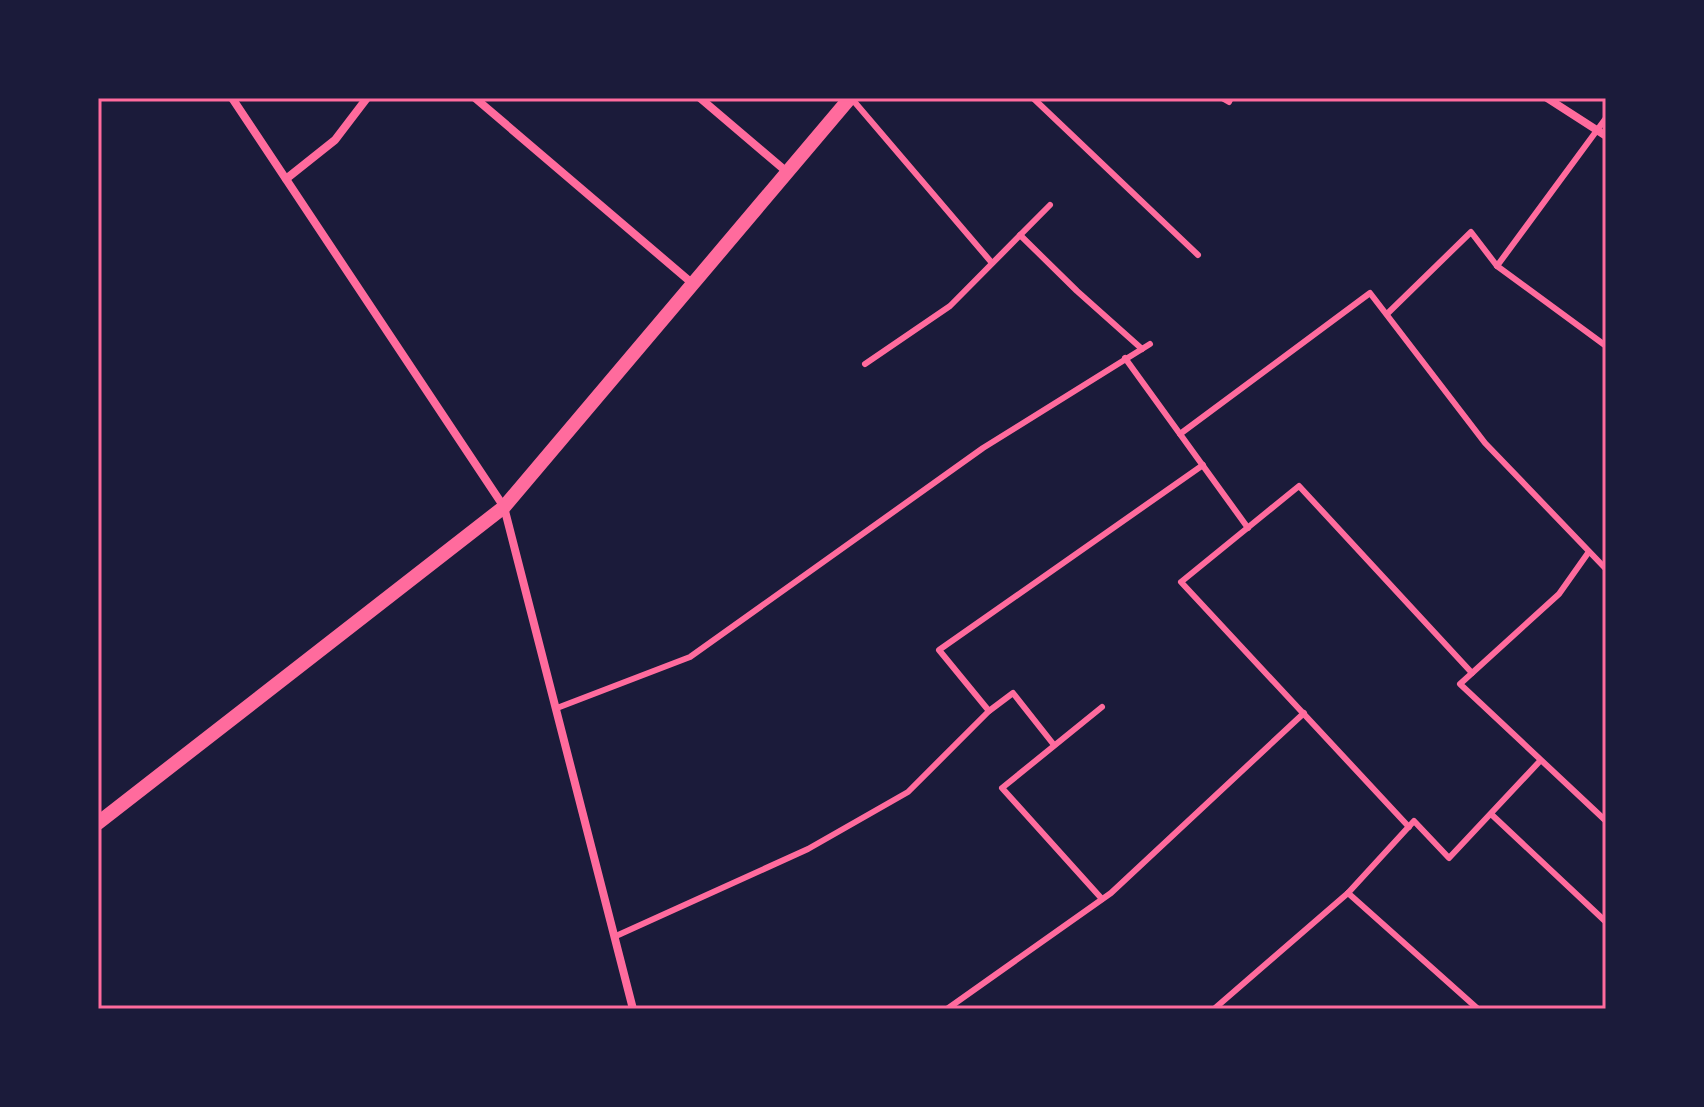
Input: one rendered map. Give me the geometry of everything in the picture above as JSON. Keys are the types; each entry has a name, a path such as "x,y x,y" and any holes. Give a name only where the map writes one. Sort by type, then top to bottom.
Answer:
{"street":[{"path":"232,98 504,507 633,1009"},
{"path":"286,179 335,140 367,98"},
{"path":"475,98 693,284"},
{"path":"700,98 787,172"},
{"path":"98,823 504,507 850,98"},
{"path":"1547,98 1606,136"}],"lane":[{"path":"850,98 992,263"},
{"path":"1033,98 1198,255"},
{"path":"1222,98 1229,102 1231,98"},
{"path":"1497,266 1606,118"},
{"path":"865,364 950,306 1050,205"},
{"path":"1388,313 1471,232 1497,266 1606,346"},
{"path":"1020,235 1142,349"},
{"path":"1180,434 1370,293 1485,443 1606,569"},
{"path":"557,708 690,657 983,448 1150,344"},
{"path":"1125,358 1248,528"},
{"path":"989,711 939,650 1203,465"},
{"path":"1409,827 1181,582 1299,486 1472,673"},
{"path":"1588,553 1559,594 1460,684 1606,821"},
{"path":"616,936 808,849 908,792 989,711 1013,693 1054,745"},
{"path":"1102,707 1002,788 1102,899"},
{"path":"947,1009 1102,899 1304,713"},
{"path":"1214,1009 1348,893 1414,821 1449,858 1540,761"},
{"path":"1491,814 1606,922"},
{"path":"1348,893 1478,1009"}]}
